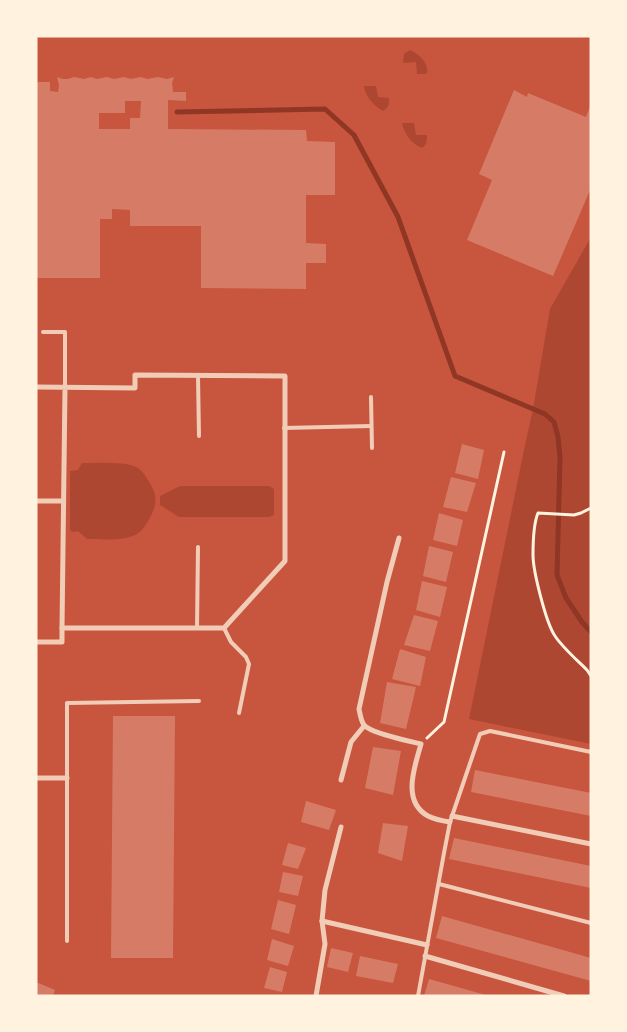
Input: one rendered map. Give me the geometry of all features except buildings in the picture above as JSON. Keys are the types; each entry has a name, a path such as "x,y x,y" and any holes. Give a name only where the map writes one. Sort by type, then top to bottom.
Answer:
{"street":[{"path":"36,387 135,388 135,375 284,376 286,561 224,628 62,628"},
{"path":"36,642 62,642 66,388"},
{"path":"36,501 63,501"},
{"path":"399,538 359,709 364,726 374,731 421,744 413,778 412,792 414,801 426,815 450,822"},
{"path":"341,780 351,742 364,726"},
{"path":"36,778 67,778"},
{"path":"452,816 591,844"},
{"path":"316,996 325,944 322,921 326,890 341,827"},
{"path":"322,921 427,945"},
{"path":"425,956 564,996"}],"lane":[{"path":"43,332 65,332 66,388"},
{"path":"198,376 199,436"},
{"path":"371,397 372,448"},
{"path":"284,428 371,426"},
{"path":"197,628 198,547"},
{"path":"224,628 231,642 246,657 249,664 239,713"},
{"path":"67,941 67,703 199,701"},
{"path":"418,996 450,822 480,734 490,731 591,752"},
{"path":"439,884 591,923"}],"path":[{"path":"421,744 444,722 504,452"},
{"path":"591,508 574,515 538,513 535,520 533,556 548,621 555,636 591,676"}],"shaded area":[{"path":"410,50 422,59 427,73 417,74 416,62 403,63 404,54"},
{"path":"364,86 376,86 378,97 389,98 389,104 383,111 373,104"},
{"path":"402,123 414,123 416,135 427,135 426,143 422,148 409,138"},
{"path":"591,237 591,744 469,719 533,409 550,309"},
{"path":"82,463 125,464 136,467 143,473 153,490 156,500 151,516 139,533 122,539 87,539 78,531 72,532 70,530 70,471 78,470"},
{"path":"180,486 269,486 274,489 274,515 269,517 179,517 160,505 160,496"}],"waterway":[{"path":"177,112 325,109 354,135 398,217 455,376 545,414 554,422 560,457 557,575 566,598 591,632"}]}
